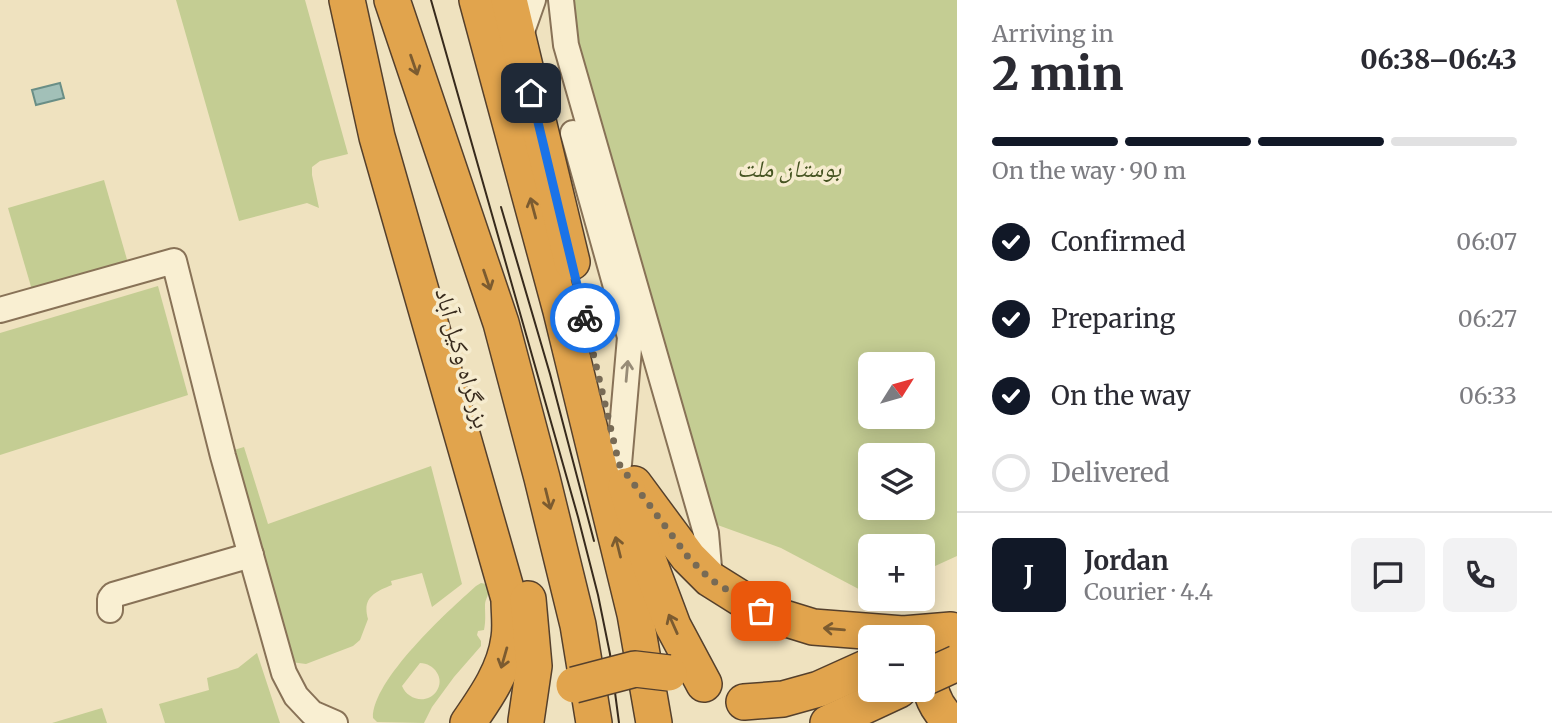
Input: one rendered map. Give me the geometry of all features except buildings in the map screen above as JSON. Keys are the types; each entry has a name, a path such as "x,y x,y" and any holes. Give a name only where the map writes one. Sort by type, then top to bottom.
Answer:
{"highway":[{"path":"347,0 376,136 509,599 509,638 501,670 468,723"},
{"name":"بزرگراه وکیل آباد","path":"360,0 527,580 534,666 525,722"},
{"name":"بزرگراه وکیل آباد","path":"392,0 501,323 578,625 594,723"},
{"path":"477,0 561,310 635,614 654,723"},
{"path":"509,0 619,464 649,562 673,626 704,684"},
{"path":"619,464 688,557 710,579 761,611 813,627 947,640"},
{"path":"935,659 947,640"},
{"path":"947,640 936,648 929,671 932,694 943,715 952,723"},
{"path":"525,722 550,700 574,685 635,668 669,673 704,684 755,713 783,699 819,689 858,671"},
{"path":"828,723 874,702"},
{"path":"917,723 957,704"}],"street":[{"path":"519,40 533,0"},
{"path":"552,0 548,39 630,337 619,464"},
{"path":"561,0 566,45 706,533 710,579"},
{"path":"0,310 174,261 223,456 284,673 296,696 318,720"},
{"path":"110,610 110,599 113,596 251,555"}],"green space":[{"path":"176,0 305,0 348,154 320,161 312,167 319,208 307,203 239,221"},
{"name":"بوستان ملت","path":"572,0 957,0 957,556 935,566 935,534 858,534 858,589 781,548 712,523 573,21"},
{"path":"104,180 128,263 32,290 8,208"},
{"path":"158,286 188,395 0,455 0,333"},
{"path":"244,447 268,524 431,466 462,584 432,607 422,573 391,581 392,585 375,593 368,601 368,619 360,640 353,646 306,664 291,662 234,450"},
{"path":"481,583 490,588 485,603 484,630 478,631 477,635 481,646 454,677 424,723 377,722 373,718 376,702 398,666 431,629","holes":["420,663 437,673 439,687 432,696 417,699 404,691 402,686"]},
{"path":"257,653 280,723 165,723 159,704 209,690 207,678 238,668"},
{"path":"102,708 107,723 52,723"}],"water":[{"path":"60,83 64,98 36,105 32,90"}],"tram line":[{"path":"431,0 578,517 610,654 619,723"},
{"path":"501,207 550,374 594,541"}],"way so far":[{"path":"585,318 619,464 688,557 710,579 761,611"}],"route":[{"path":"531,93 585,318"}]}
